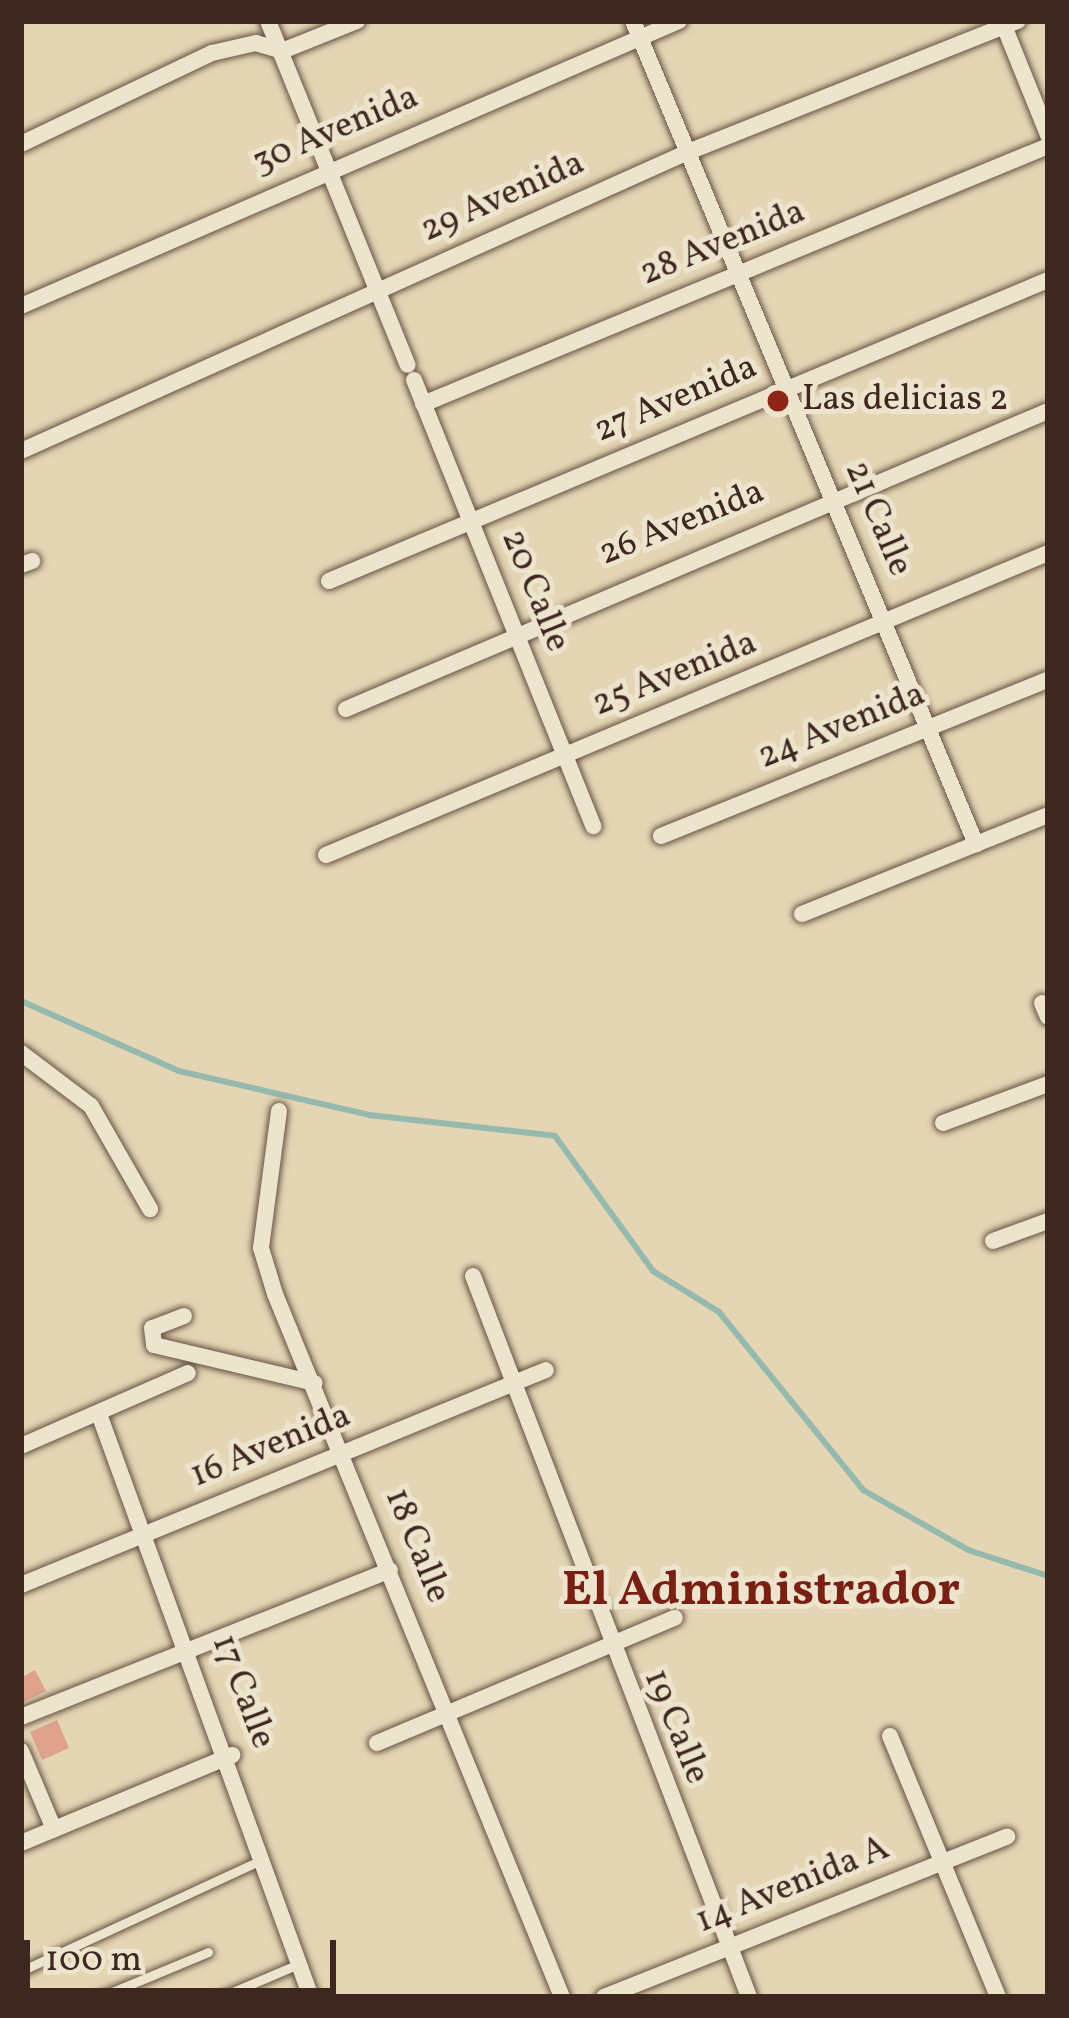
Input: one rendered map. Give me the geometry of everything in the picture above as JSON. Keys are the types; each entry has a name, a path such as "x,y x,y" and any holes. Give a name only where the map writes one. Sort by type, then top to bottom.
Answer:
{"street":[{"name":"20 Calle","path":"268,21 592,826"},
{"path":"21,144 212,53 256,43 282,51 357,21"},
{"name":"30 Avenida","path":"21,306 636,29 679,21"},
{"path":"1008,23 1048,135"},
{"name":"29 Avenida","path":"21,451 688,152 1008,23"},
{"name":"21 Calle","path":"636,29 976,844"},
{"name":"28 Avenida","path":"423,404 1048,146"},
{"name":"27 Avenida","path":"329,581 1048,280"},
{"name":"26 Avenida","path":"346,709 514,629 1048,411"},
{"name":"25 Avenida","path":"326,855 1048,553"},
{"name":"24 Avenida","path":"661,836 1048,680"},
{"path":"802,914 1048,815"},
{"path":"21,1053 91,1106 150,1209"},
{"path":"943,1123 1048,1084"},
{"name":"18 Calle","path":"279,1111 262,1248 562,1997"},
{"path":"992,1241 1048,1222"},
{"name":"19 Calle","path":"473,1276 607,1646 749,1997"},
{"path":"184,1316 152,1328 154,1345 315,1383"},
{"name":"16 Avenida","path":"21,1586 546,1370"},
{"path":"21,1446 188,1373"},
{"name":"17 Calle","path":"99,1414 232,1755 296,1966 311,1997"},
{"path":"21,1717 390,1570"},
{"path":"377,1742 675,1618"},
{"path":"890,1736 938,1865 998,1997"},
{"path":"21,1751 54,1829"},
{"path":"21,1843 232,1755"},
{"name":"14 Avenida A","path":"604,1997 1007,1837"}],"lane":[{"path":"21,1972 253,1864"},
{"path":"100,1997 208,1952"},
{"path":"221,1997 296,1966"}],"building":[{"path":"35,1670 46,1691 21,1703 21,1678"},
{"path":"57,1720 69,1748 42,1760 30,1732"}],"waterway":[{"path":"21,1001 179,1071 369,1115 555,1136 653,1271 719,1312 863,1490 968,1550 1048,1576"}],"place":[{"name":"Las delicias 2","path":"778,401"}],"district":[{"name":"El Administrador","path":"761,1592"}]}
